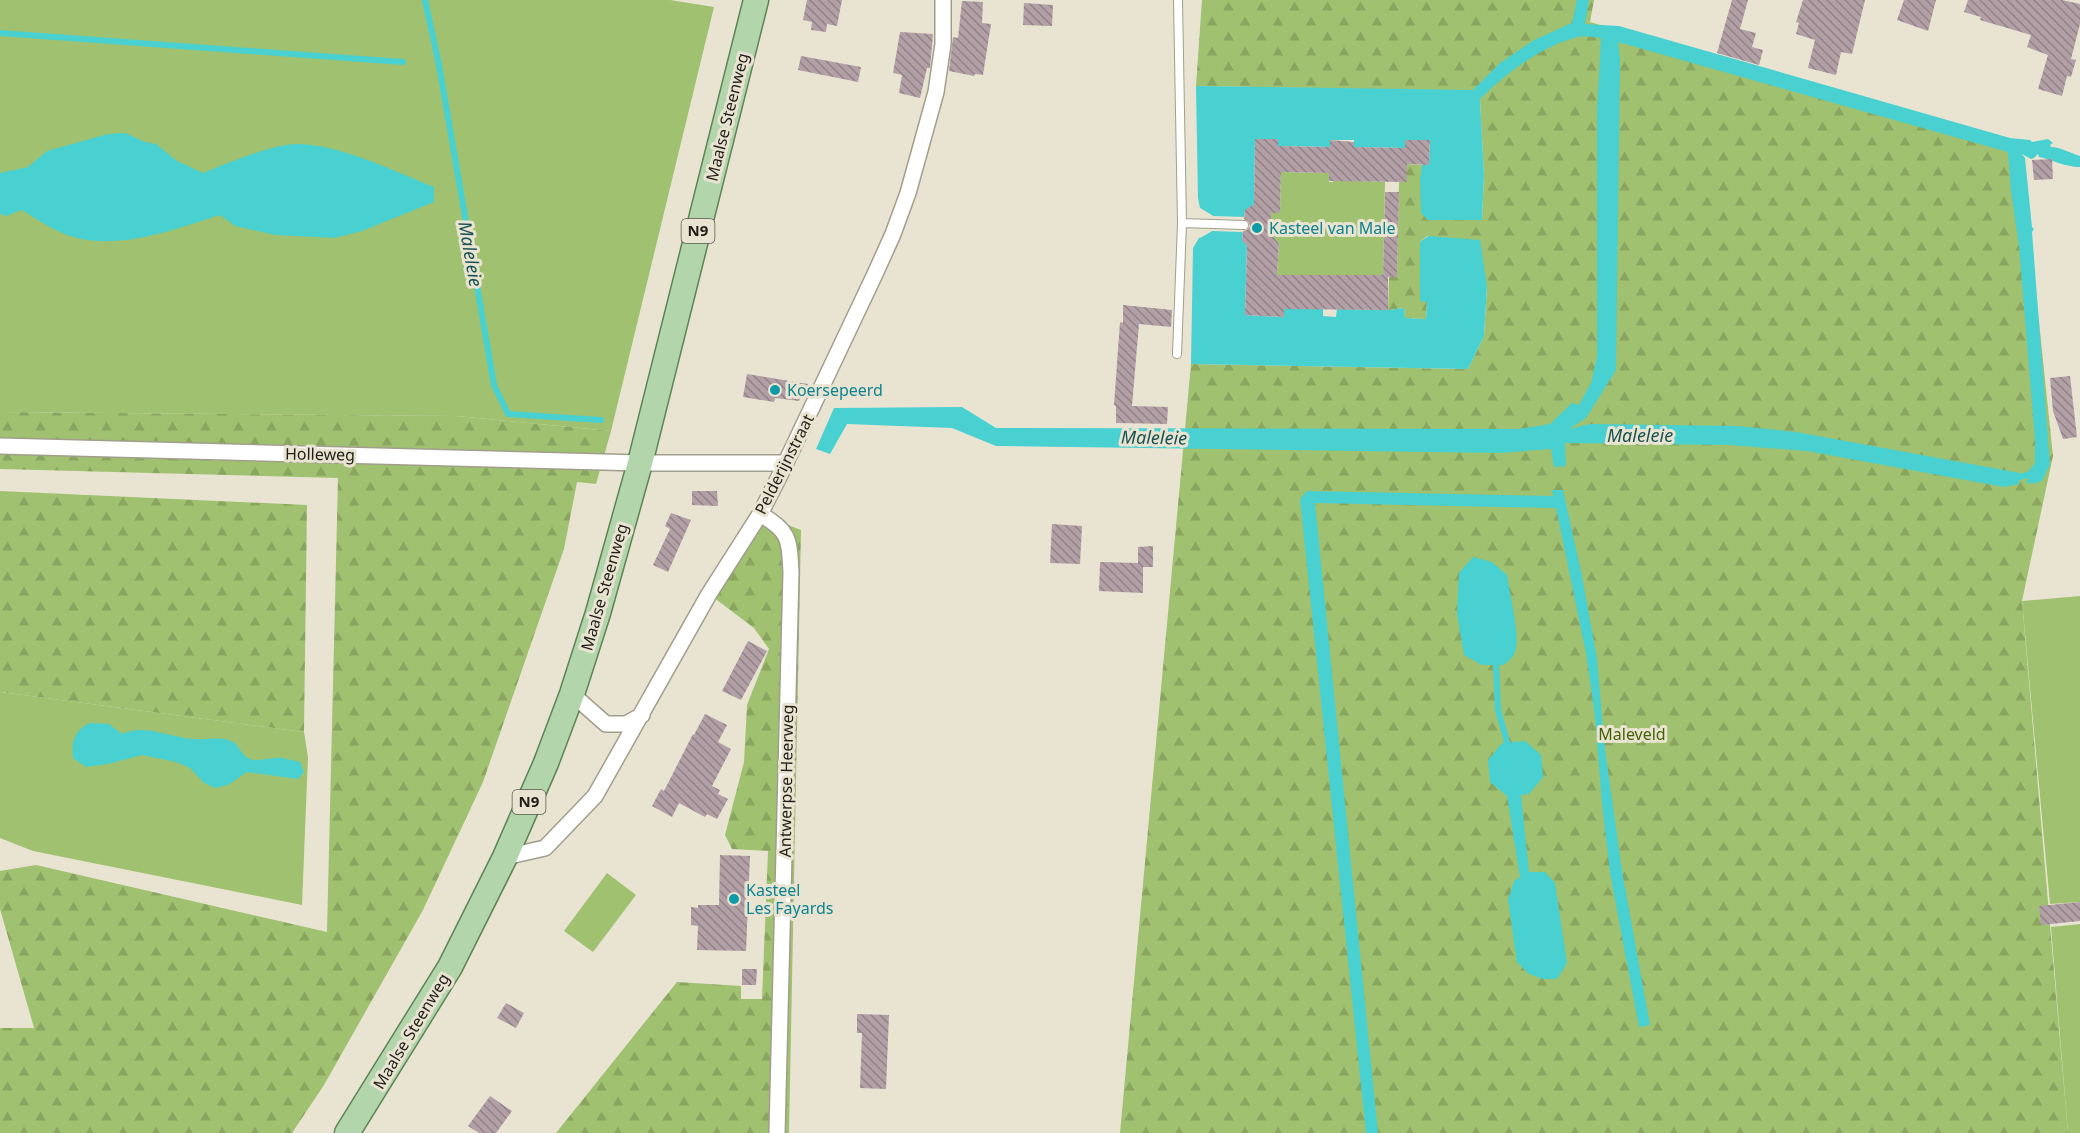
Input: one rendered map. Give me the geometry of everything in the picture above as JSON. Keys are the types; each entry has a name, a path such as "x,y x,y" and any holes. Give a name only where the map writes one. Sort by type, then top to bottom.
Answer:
{"main road":[{"name":"Maalse Steenweg","path":"348,1133 450,967 505,857 546,763 572,694 598,613 640,463 756,0"}],"street":[{"name":"Pelderijnstraat","path":"505,857 545,848 595,796 709,594 760,514 875,274 908,194 936,92 943,44 943,0"},
{"name":"Holleweg","path":"0,446 640,463 786,463"},
{"name":"Antwerpse Heerweg","path":"760,514 780,526 786,537 791,572 777,1133"},
{"path":"572,694 606,724 626,724 642,715"}],"lane":[{"path":"1177,354 1182,223 1178,0"},
{"path":"1182,223 1244,225"}],"green space":[{"path":"0,0 670,0 714,7 611,431 457,416 0,412"},
{"name":"Maleveld","path":"1202,0 1594,0 1590,22 2021,150 2053,456 2022,601 2068,1133 1120,1133 1191,364 1468,369 1484,336 1487,286 1427,236 1420,242 1420,301 1427,301 1426,319 1405,318 1404,308 1388,310 1389,277 1397,277 1399,182 1407,182 1407,164 1422,165 1421,213 1482,220 1484,175 1480,99 1473,91 1196,86"},
{"path":"1281,172 1329,173 1329,182 1333,180 1385,182 1383,275 1277,275 1279,244 1270,235 1271,213 1280,213"},
{"path":"0,412 457,416 611,431 596,484 577,482 564,549 483,782 423,910 324,1085 292,1133 0,1133 0,1028 34,1028 0,909 0,871 36,865 327,932 338,478 0,469"},
{"path":"0,491 307,505 304,732 0,692"},
{"path":"760,514 801,530 789,1133 556,1133 677,982 741,986 741,999 762,999 768,851 732,849 725,835 744,762 747,705 769,649 754,628 709,594"},
{"path":"2080,596 2080,902 2050,904 2022,601"},
{"path":"0,692 304,732 308,757 302,905 33,851 0,838"},
{"path":"607,873 636,895 593,952 564,931"},
{"path":"2080,924 2080,1133 2068,1133 2051,927"}],"water":[{"path":"1577,0 1589,0 1585,24 1619,26 2010,138 2032,142 2048,139 2053,143 2051,147 2080,156 2080,167 2075,167 2039,157 2038,154 2031,159 2022,154 2025,158 2034,229 2032,232 2050,465 2040,482 2026,483 2030,474 2028,472 2035,463 2035,440 2019,246 2008,152 1618,42 1620,59 1616,370 1586,418 1569,429 1590,424 1737,426 1796,432 2020,473 2019,484 2004,487 1807,451 1730,445 1565,443 1566,466 1554,467 1551,449 1500,453 996,446 952,428 847,424 830,454 816,449 834,408 962,407 996,428 1519,429 1550,424 1572,403 1579,405 1591,383 1597,357 1597,112 1601,38 1578,37 1551,47 1513,70 1480,99 1484,175 1482,220 1428,220 1421,213 1420,179 1422,165 1429,164 1430,140 1406,140 1405,148 1354,147 1354,140 1331,140 1330,147 1278,146 1278,139 1255,139 1254,209 1245,210 1242,239 1247,243 1245,315 1284,317 1284,309 1323,309 1323,316 1336,317 1337,309 1404,308 1405,318 1426,319 1427,302 1420,301 1420,242 1428,236 1480,240 1487,286 1484,336 1468,369 1191,364 1193,248 1199,238 1212,231 1213,216 1200,208 1198,198 1196,86 1473,90 1500,63 1534,40 1572,23"},
{"path":"125,133 156,144 177,161 203,173 249,155 286,145 313,145 330,148 434,187 434,202 362,231 334,238 275,235 235,226 220,215 142,238 101,241 81,239 62,233 22,210 6,216 0,214 0,173 28,167 47,151 108,134"},
{"path":"1552,490 1563,490 1582,576 1597,659 1604,742 1622,871 1650,1025 1639,1027 1610,873 1595,716 1586,653 1556,508 1315,503 1378,1133 1366,1133 1300,499 1307,491 1553,496"},
{"path":"1473,557 1492,562 1507,575 1517,638 1514,654 1504,665 1482,665 1464,655 1457,614 1459,573"},
{"path":"90,723 109,724 122,734 148,730 185,738 227,740 234,743 250,759 282,758 300,762 304,772 298,779 247,772 228,785 215,788 204,783 190,768 176,762 142,755 86,767 73,758 73,747 78,732"},
{"path":"1525,741 1541,755 1543,777 1529,794 1521,795 1529,872 1545,872 1555,883 1567,963 1557,979 1543,979 1529,974 1517,962 1508,900 1514,881 1520,877 1507,796 1490,782 1488,760 1502,743"}],"pier":[{"path":"1200,208 1213,216 1245,217 1243,232 1212,231 1200,238 1200,235 1209,229 1210,217 1200,212"}],"building":[{"path":"807,0 842,0 837,26 827,24 826,32 811,30 812,22 803,20"},
{"path":"1732,0 1748,0 1740,29 1756,33 1752,47 1763,50 1759,65 1717,53"},
{"path":"1803,0 1865,0 1852,54 1841,52 1836,75 1808,68 1815,40 1796,34 1799,23 1796,22"},
{"path":"1904,0 1936,0 1928,31 1897,20"},
{"path":"1968,0 2062,0 2080,4 2080,24 2071,59 2076,60 2071,77 2067,76 2062,96 2038,89 2048,55 2027,47 2031,35 1980,20 1981,17 1964,12"},
{"path":"962,1 983,2 982,23 991,24 983,75 975,74 974,76 949,71 953,37 958,38"},
{"path":"1024,3 1053,5 1052,26 1023,25"},
{"path":"900,32 933,34 930,68 927,68 920,98 899,93 902,75 893,73"},
{"path":"801,56 861,67 858,82 798,70"},
{"name":"Kasteel van Male","path":"1255,139 1278,139 1278,146 1330,147 1330,140 1354,142 1354,147 1405,148 1405,140 1430,140 1429,165 1407,164 1407,182 1329,181 1329,173 1281,172 1280,213 1271,213 1270,233 1279,244 1277,275 1383,275 1385,192 1399,192 1397,277 1388,277 1388,310 1284,309 1284,317 1245,315 1247,246 1242,240 1243,231 1250,226 1249,222 1244,219 1245,210 1254,204"},
{"path":"2052,159 2053,179 2034,180 2032,160"},
{"path":"1123,305 1172,310 1171,327 1139,324 1132,406 1168,407 1167,424 1116,423 1116,406 1114,405"},
{"name":"Koersepeerd","path":"747,374 808,384 799,401 775,398 774,402 743,397"},
{"path":"2070,376 2077,437 2063,439 2053,411 2050,378"},
{"path":"692,491 717,491 718,506 692,505"},
{"path":"671,513 691,520 668,572 653,565 670,529 665,526"},
{"path":"1052,524 1082,526 1080,564 1050,563"},
{"path":"1153,546 1153,567 1143,567 1143,593 1099,591 1100,562 1138,563 1138,547"},
{"path":"748,641 767,651 741,700 722,691"},
{"path":"705,714 727,725 718,742 731,749 712,786 720,790 718,794 728,799 717,819 707,814 705,817 679,803 672,817 652,806 661,789 664,791"},
{"name":"Kasteel Les Fayards","path":"720,855 750,856 746,951 697,950 698,926 691,925 691,907 719,905"},
{"path":"2080,902 2080,921 2041,925 2039,906"},
{"path":"742,969 757,969 756,985 742,985"},
{"path":"506,1003 524,1013 516,1028 497,1018"},
{"path":"857,1014 889,1015 886,1089 860,1088 862,1033 857,1033"},
{"path":"490,1096 512,1111 496,1133 479,1133 468,1126"}],"waterway":[{"name":"Maleleie","path":"425,0 439,65 494,385 508,414 601,420"},
{"path":"0,33 403,62"},
{"name":"Maleleie","path":"2013,479 2037,472"},
{"path":"1496,665 1498,710 1507,742"}],"place":[{"name":"Kasteel van Male","path":"1257,228"},
{"name":"Koersepeerd","path":"775,390"},
{"name":"Kasteel Les Fayards","path":"734,899"}]}
